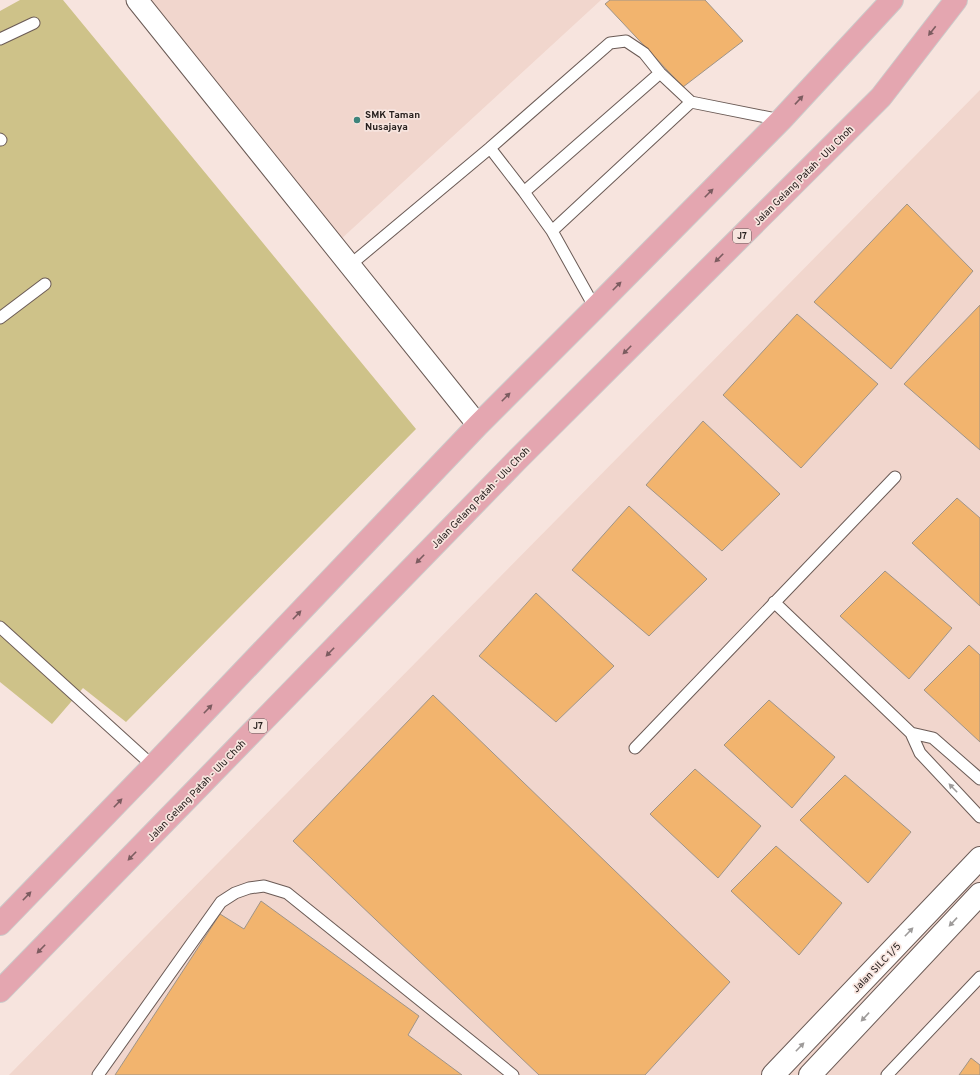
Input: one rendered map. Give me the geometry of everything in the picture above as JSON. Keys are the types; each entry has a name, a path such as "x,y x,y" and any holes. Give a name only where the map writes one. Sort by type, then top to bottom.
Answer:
{"main road":[{"path":"0,924 478,425 781,120 892,0"},
{"name":"Jalan Gelang Patah - Ulu Choh","path":"0,991 516,461 881,97 956,0"}],"street":[{"path":"137,0 478,425"},
{"name":"Jalan SILC 1/5","path":"773,1075 980,858"},
{"path":"810,1075 980,894"}],"lane":[{"path":"0,39 34,23"},
{"path":"350,265 490,148 610,44 626,41 644,53 660,73 691,102 781,120"},
{"path":"524,192 660,73"},
{"path":"552,232 691,102"},
{"path":"490,148 524,192 552,232 595,308"},
{"path":"0,318 45,284"},
{"path":"635,748 895,477"},
{"path":"774,602 911,733 920,754 980,816"},
{"path":"0,627 153,766"},
{"path":"911,733 933,738 980,779"},
{"path":"98,1075 221,902 234,892 264,886 287,893 513,1075"},
{"path":"887,1075 980,977"}],"shaded area":[{"path":"20,0 63,0 416,429 126,722 83,688 52,724 0,682 0,11"},
{"name":"SMK Taman Nusajaya","path":"149,0 601,0 340,240"},
{"path":"980,90 980,1075 9,1075"}],"building":[{"path":"610,0 705,0 743,41 683,87 605,4"},
{"path":"907,204 973,271 891,369 814,302"},
{"path":"980,305 980,450 904,384"},
{"path":"797,314 878,384 801,468 723,395"},
{"path":"703,421 780,494 722,551 646,485"},
{"path":"957,498 980,518 980,606 912,543"},
{"path":"629,506 707,579 649,636 572,570"},
{"path":"885,571 952,628 909,679 840,616"},
{"path":"536,593 614,666 556,722 479,656"},
{"path":"969,645 980,655 980,742 924,690"},
{"path":"433,695 730,982 645,1075 539,1075 293,841"},
{"path":"769,700 835,757 792,808 724,745"},
{"path":"695,769 761,826 718,878 650,814"},
{"path":"845,775 911,832 868,883 800,820"},
{"path":"776,846 842,903 799,955 731,891"},
{"path":"261,901 419,1016 408,1035 462,1075 115,1075 220,914 244,929"},
{"path":"971,1058 980,1065 980,1075 959,1075"}],"place":[{"name":"SMK Taman Nusajaya","path":"357,120"}]}
